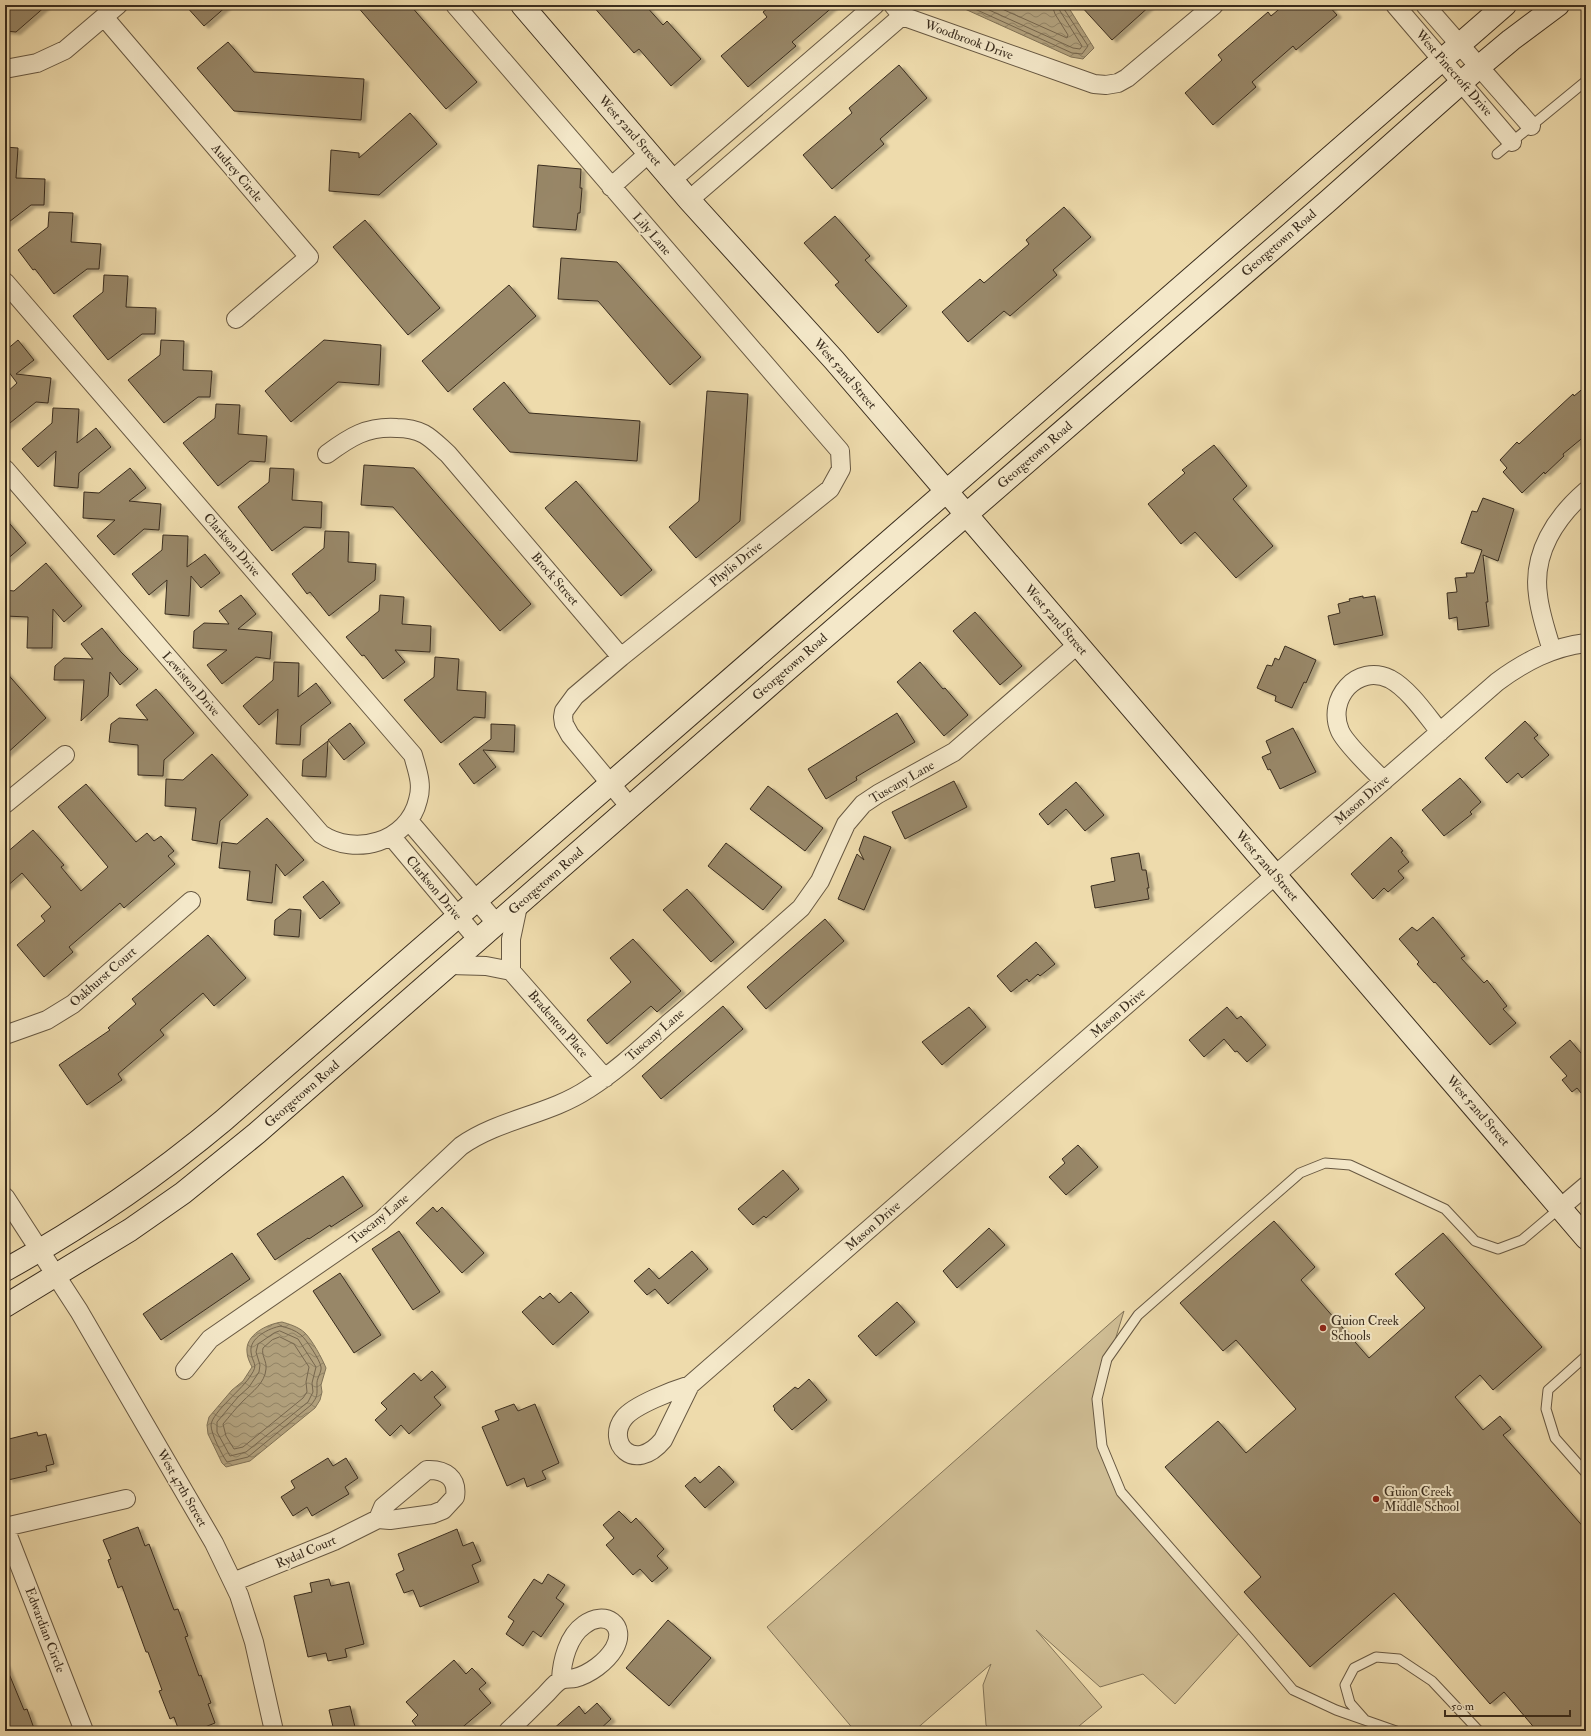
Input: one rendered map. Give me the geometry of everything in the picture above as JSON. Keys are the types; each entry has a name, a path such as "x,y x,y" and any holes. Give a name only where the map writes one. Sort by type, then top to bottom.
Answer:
{"main road":[{"name":"West 52nd Street","path":"522,5 689,200 834,360 1586,1238"},
{"name":"Georgetown Road","path":"5,1306 49,1263 80,1227 192,1147 1505,5"},
{"name":"Georgetown Road","path":"5,1270 49,1263 130,1230 200,1179 257,1133 1328,201 1480,66 1511,40 1558,5"}],"street":[{"path":"5,69 37,63 65,50 118,5"},
{"name":"Lily Lane","path":"455,5 840,451 842,464"},
{"path":"672,180 875,5"},
{"name":"Woodbrook Drive","path":"689,200 898,10 1094,84 1106,85 1118,83 1137,71 1214,5"},
{"name":"West Pinecroft Drive","path":"1395,5 1443,59 1512,142"},
{"name":"West Pinecroft Drive","path":"1425,5 1480,66 1530,126"},
{"name":"Audrey Circle","path":"104,17 309,257 236,319"},
{"path":"611,187 649,153"},
{"name":"Clarkson Drive","path":"5,282 413,755 419,777 419,794 415,810 400,828"},
{"name":"Brock Street","path":"327,454 349,439 369,429 402,428 424,434 448,454 621,657"},
{"name":"Phylis Drive","path":"621,657 830,489 840,474 842,464"},
{"name":"Lewiston Drive","path":"5,469 321,834 336,842 353,845 372,843 400,828"},
{"path":"1552,651 1542,617 1538,594 1539,564 1546,542 1556,522 1586,491"},
{"name":"Mason Drive","path":"690,1385 1508,674 1526,662 1552,651 1586,643"},
{"name":"Tuscany Lane","path":"185,1370 210,1339 382,1221 461,1146 495,1127 570,1100 605,1078 801,908 820,881 846,824 864,804 878,794 954,752 1077,645"},
{"path":"621,657 575,696 564,711 563,717 564,724 570,735 630,807"},
{"path":"1384,781 1341,733 1337,722 1336,710 1338,702 1346,688 1359,679 1367,676 1376,675 1390,679 1403,689 1440,732"},
{"path":"5,804 65,754"},
{"name":"Clarkson Drive","path":"400,828 477,900 497,924"},
{"name":"Clarkson Drive","path":"400,828 458,916 478,940"},
{"name":"Oakhurst Court","path":"5,1035 41,1023 73,1004 191,901"},
{"path":"450,965 486,966 511,971 511,940 518,906"},
{"name":"Bradenton Place","path":"511,971 605,1078"},
{"path":"1560,1208 1586,1186"},
{"name":"West 47th Street","path":"5,1197 79,1311 205,1526 239,1595 254,1642 274,1731"},
{"name":"Edwardian Circle","path":"84,1731 5,1528 126,1499"},
{"name":"Rydal Court","path":"233,1582 334,1541 378,1519"},
{"path":"508,1731 561,1680"}],"lane":[{"path":"1497,154 1586,81"},
{"path":"1396,1731 1336,1710 1293,1690 1120,1492 1102,1446 1097,1399 1107,1359 1138,1315 1300,1173 1325,1163 1350,1164 1433,1203 1445,1209 1475,1241 1498,1248 1522,1240 1560,1208"},
{"path":"1586,1356 1548,1390 1546,1409 1555,1438 1586,1473"},
{"path":"1365,1720 1350,1703 1345,1685 1354,1668 1376,1657 1399,1659 1432,1681 1479,1731"}],"shaded area":[{"path":"1124,1311 1097,1399 1102,1446 1121,1492 1242,1630 1175,1704 1143,1674 1100,1687 1036,1630 1102,1707 1073,1731 991,1731 986,1725 983,1685 991,1664 914,1731 855,1731 767,1627"}],"water":[{"path":"956,5 1067,5 1094,48 1083,59 1071,57"},
{"path":"282,1322 297,1327 303,1331 308,1336 322,1359 326,1368 321,1385 322,1392 320,1400 315,1408 250,1461 226,1467 222,1463 208,1434 207,1425 209,1417 232,1390 243,1381 252,1367 248,1358 247,1346 253,1336 258,1331 270,1325"}],"building":[{"path":"5,5 47,5 16,32 5,31"},
{"path":"185,5 228,5 204,26"},
{"path":"356,5 410,5 477,82 446,109"},
{"path":"592,5 645,5 663,25 667,21 701,59 671,86 639,49 634,53"},
{"path":"772,5 835,5 792,42 796,46 748,87 721,56 767,17 763,12"},
{"path":"1080,5 1151,5 1112,40"},
{"path":"1284,5 1328,5 1337,15 1296,50 1293,46 1252,82 1256,87 1213,125 1185,93 1222,60 1218,55 1268,12 1271,16"},
{"path":"228,42 254,72 364,79 361,120 234,111 197,68"},
{"path":"899,65 927,98 880,139 884,144 832,189 803,155 852,113 849,108"},
{"path":"410,113 437,144 379,195 329,191 331,150 359,153 359,158"},
{"path":"5,147 18,148 16,178 45,179 44,205 31,205 5,225"},
{"path":"538,165 581,169 580,188 582,188 580,213 578,213 576,230 533,227"},
{"path":"1064,207 1091,237 1053,270 1057,275 1010,316 1004,311 968,342 942,312 980,279 984,283 1029,244 1026,240"},
{"path":"49,212 73,213 71,242 101,244 99,269 87,269 54,294 18,250 48,227"},
{"path":"835,216 870,256 865,260 907,306 878,333 835,285 839,282 804,243"},
{"path":"365,220 440,308 408,335 333,247"},
{"path":"561,258 617,262 701,357 670,385 598,301 558,299"},
{"path":"104,275 128,276 126,307 156,308 155,334 142,334 108,360 73,316 103,292"},
{"path":"509,285 536,316 448,392 422,361"},
{"path":"18,340 34,360 16,374 51,378 48,403 36,402 5,427 5,394 17,383 5,367 5,351"},
{"path":"161,340 184,341 183,370 212,371 210,397 198,397 164,423 128,380 160,355"},
{"path":"324,340 381,345 379,385 338,382 291,422 265,391"},
{"path":"504,382 529,413 640,421 637,461 510,452 473,409"},
{"path":"1586,386 1586,435 1563,454 1564,456 1545,474 1544,472 1522,493 1503,472 1507,468 1500,460 1517,442 1519,444 1573,394 1574,396"},
{"path":"707,391 748,394 740,521 696,558 669,527 699,501"},
{"path":"216,404 240,405 238,434 267,436 265,462 250,461 218,486 183,443 215,418"},
{"path":"53,408 79,409 77,443 96,428 111,447 79,473 78,488 54,486 56,451 38,467 22,449 52,423"},
{"path":"1214,445 1247,486 1233,499 1273,546 1236,578 1195,532 1181,544 1148,504 1185,473 1182,470"},
{"path":"364,465 414,468 531,604 500,631 393,507 361,505"},
{"path":"130,468 146,488 129,501 161,504 159,530 144,529 114,555 97,536 115,520 83,518 84,492 99,493"},
{"path":"270,468 294,469 292,500 322,502 321,528 304,527 272,551 238,507 269,482"},
{"path":"576,481 652,570 621,596 545,508"},
{"path":"1483,498 1514,509 1498,561 1483,555 1489,626 1458,630 1457,617 1449,619 1447,593 1457,592 1455,578 1467,577 1466,573 1474,573 1482,550 1461,543 1472,511 1477,512"},
{"path":"5,518 26,543 5,561"},
{"path":"325,531 349,532 348,562 376,564 375,580 329,616 310,592 307,594 292,574 324,548"},
{"path":"163,535 188,536 187,567 205,554 220,573 201,588 191,576 189,616 165,614 167,580 149,595 132,574 162,550"},
{"path":"46,563 82,606 64,622 53,609 52,648 27,648 28,617 5,616 5,590 14,591"},
{"path":"241,595 256,614 238,629 272,632 270,659 256,657 222,684 207,665 227,650 193,648 194,631 204,623 229,624 219,611"},
{"path":"380,595 404,597 402,624 431,626 430,652 395,650 405,662 383,679 364,655 362,656 346,637 379,611"},
{"path":"1363,596 1363,598 1375,596 1383,635 1334,645 1328,616 1340,613 1338,604 1350,601 1349,599"},
{"path":"975,612 1022,666 1000,685 953,631"},
{"path":"102,628 121,652 138,669 120,685 110,672 108,696 81,721 84,680 54,680 55,666 64,658 93,659 81,644"},
{"path":"1285,646 1316,660 1306,683 1304,682 1292,708 1275,701 1276,696 1257,688 1267,665 1272,666 1275,658 1279,660"},
{"path":"435,657 459,659 457,690 486,692 485,718 474,717 441,743 404,700 434,677"},
{"path":"274,662 299,663 298,697 316,683 331,703 301,726 300,745 276,744 278,709 259,725 243,706 273,680"},
{"path":"920,662 968,715 944,736 897,682"},
{"path":"5,671 46,718 5,755"},
{"path":"156,689 194,733 164,760 163,776 138,775 138,745 109,742 111,724 119,718 148,720 136,705"},
{"path":"897,713 915,742 856,777 857,780 826,799 808,769"},
{"path":"1525,721 1538,735 1534,738 1549,755 1522,778 1518,773 1507,783 1485,758"},
{"path":"350,723 365,743 344,760 328,740"},
{"path":"491,724 515,725 514,752 483,750 496,767 474,784 459,764 491,739"},
{"path":"1293,728 1316,772 1280,789 1262,757 1271,753 1266,741"},
{"path":"328,741 326,777 302,776 303,760"},
{"path":"212,754 248,795 220,821 217,844 192,840 196,808 165,806 166,779 183,780"},
{"path":"1460,778 1481,802 1470,812 1472,814 1444,836 1422,810"},
{"path":"954,781 967,807 905,839 892,812"},
{"path":"1076,782 1104,815 1085,831 1066,809 1048,825 1039,814"},
{"path":"86,784 136,842 147,833 154,841 161,836 174,851 168,856 175,864 124,908 120,903 69,947 73,952 44,977 17,945 45,921 41,916 51,907 22,873 5,888 5,854 33,830 64,865 61,867 81,891 108,867 58,807"},
{"path":"768,786 823,828 805,851 750,809"},
{"path":"267,818 304,860 285,876 276,864 272,903 247,900 250,871 219,868 222,842 237,844"},
{"path":"864,836 891,847 864,910 838,899 857,854 864,860 859,850"},
{"path":"1391,837 1403,851 1401,852 1409,862 1398,871 1404,878 1388,892 1384,888 1373,899 1351,874"},
{"path":"726,843 782,887 763,910 708,866"},
{"path":"1139,853 1142,870 1146,870 1149,899 1095,908 1091,886 1115,881 1111,858"},
{"path":"323,881 340,903 320,919 303,897"},
{"path":"687,889 734,942 711,962 663,910"},
{"path":"289,909 301,910 299,937 274,935 275,920"},
{"path":"1433,917 1465,956 1461,958 1484,983 1487,980 1507,1006 1503,1009 1516,1023 1490,1045 1435,982 1434,983 1417,964 1419,962 1399,939 1412,927 1417,931"},
{"path":"825,919 844,941 766,1009 747,987"},
{"path":"208,935 246,978 214,1006 203,993 160,1030 164,1035 118,1074 122,1080 87,1105 59,1065 110,1030 108,1028 136,1004 132,999"},
{"path":"633,939 681,991 657,1012 651,1006 607,1044 587,1020 631,982 610,958"},
{"path":"1036,942 1055,964 1040,976 1038,974 1029,982 1027,979 1011,992 997,976"},
{"path":"723,1006 743,1029 661,1099 642,1076"},
{"path":"969,1007 986,1027 942,1065 922,1042"},
{"path":"1227,1007 1237,1019 1241,1016 1266,1045 1247,1062 1237,1051 1235,1052 1224,1039 1204,1057 1189,1040"},
{"path":"1570,1040 1586,1059 1586,1099 1577,1088 1572,1092 1562,1080 1567,1076 1550,1057"},
{"path":"1078,1145 1098,1167 1066,1195 1049,1177 1065,1163 1062,1159"},
{"path":"783,1170 799,1189 766,1218 764,1216 753,1225 738,1209"},
{"path":"343,1176 363,1206 331,1227 330,1225 309,1239 308,1238 275,1260 257,1234"},
{"path":"433,1207 437,1212 442,1207 484,1253 462,1273 416,1223"},
{"name":"Guion Creek Middle School","path":"1274,1221 1315,1267 1301,1280 1369,1358 1425,1308 1395,1274 1443,1233 1542,1347 1493,1390 1480,1375 1455,1397 1483,1430 1500,1416 1511,1429 1503,1435 1586,1530 1586,1731 1537,1731 1504,1692 1490,1704 1394,1593 1310,1667 1244,1592 1261,1577 1165,1467 1218,1421 1246,1453 1296,1409 1236,1340 1223,1351 1180,1303"},
{"path":"989,1228 1005,1245 957,1288 943,1271"},
{"path":"399,1231 440,1292 413,1310 372,1249"},
{"path":"692,1251 708,1269 668,1304 655,1289 647,1295 634,1281 649,1268 659,1279"},
{"path":"232,1253 250,1279 161,1340 143,1314"},
{"path":"340,1273 381,1335 354,1353 313,1291"},
{"path":"571,1292 589,1312 553,1345 522,1312 540,1296 543,1299 550,1293 559,1303"},
{"path":"897,1302 915,1322 876,1356 858,1336"},
{"path":"432,1371 446,1387 434,1397 441,1405 409,1434 401,1425 390,1436 375,1420 387,1409 381,1403 414,1373 421,1381"},
{"path":"809,1379 827,1400 792,1430 774,1410 775,1409 773,1406 795,1387 798,1389"},
{"path":"514,1404 518,1411 535,1404 559,1463 542,1471 546,1479 527,1487 524,1478 507,1486 482,1427 499,1420 495,1411"},
{"path":"37,1432 38,1436 46,1434 54,1464 46,1466 47,1471 8,1480 7,1475 5,1476 5,1440"},
{"path":"328,1458 333,1466 346,1458 358,1478 345,1487 349,1494 312,1516 307,1507 293,1516 281,1497 295,1488 291,1481"},
{"path":"719,1466 734,1482 705,1508 685,1486 695,1477 700,1483"},
{"path":"619,1511 631,1523 636,1518 664,1549 657,1556 668,1568 652,1582 640,1569 633,1575 606,1545 614,1538 603,1525"},
{"path":"138,1527 145,1546 149,1544 174,1610 178,1609 188,1636 185,1637 199,1676 201,1675 211,1703 208,1704 215,1723 195,1731 179,1731 174,1717 170,1719 159,1691 162,1690 148,1652 146,1652 122,1586 118,1588 108,1560 111,1559 103,1540"},
{"path":"457,1529 463,1546 473,1542 481,1561 472,1565 479,1582 420,1607 413,1590 404,1593 396,1574 404,1570 398,1554"},
{"path":"548,1574 565,1585 556,1598 564,1604 541,1637 533,1631 523,1646 506,1634 514,1621 508,1617 534,1579 542,1584"},
{"path":"329,1579 331,1586 349,1582 364,1644 345,1649 347,1657 328,1661 326,1653 308,1657 294,1596 312,1592 310,1583"},
{"path":"668,1620 711,1658 669,1706 626,1668"},
{"path":"454,1660 466,1674 472,1668 486,1683 479,1689 491,1703 458,1731 420,1731 412,1721 418,1715 406,1702"},
{"path":"5,1664 24,1710 27,1709 35,1731 5,1731"},
{"path":"597,1703 611,1719 598,1731 551,1731 579,1706 585,1714"},
{"path":"350,1706 356,1731 334,1731 329,1710"}],"place":[{"name":"Guion Creek Schools","path":"1323,1328"},
{"name":"Guion Creek Middle School","path":"1376,1499"}]}
